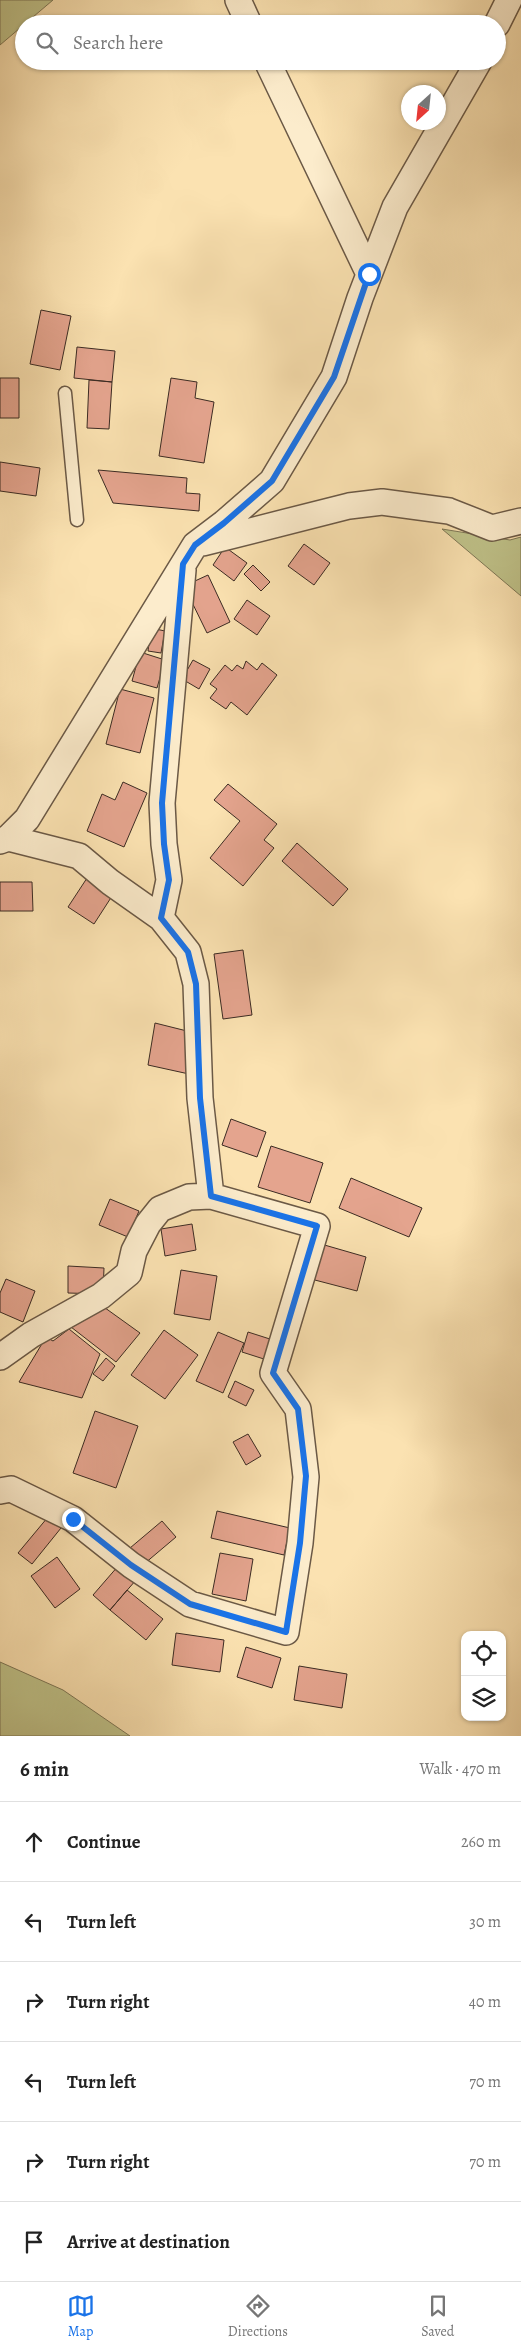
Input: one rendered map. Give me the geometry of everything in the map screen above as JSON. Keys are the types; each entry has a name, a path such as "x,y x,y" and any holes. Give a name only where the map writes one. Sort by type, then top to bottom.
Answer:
{"street":[{"path":"238,0 245,15"},
{"path":"502,15 509,0"},
{"path":"271,70 369,274"},
{"path":"4,839 27,818 189,554 272,481 334,377 369,274 395,207 474,70"},
{"path":"189,554 349,506 382,502 449,511 492,528 521,521"},
{"path":"161,918 169,880 164,844 162,803 189,554"},
{"path":"4,839 79,856 110,882 161,918 188,952 196,984 200,1098 211,1196"},
{"path":"0,1357 31,1335 101,1296 129,1272 134,1251 148,1224 160,1209 189,1197 211,1196 317,1226 273,1373 298,1409 306,1476 300,1543 286,1632 190,1604 131,1565 73,1519 11,1489 0,1491"}],"lane":[{"path":"65,393 77,520"}],"green space":[{"path":"0,0 53,0 35,15 15,15 15,32 0,45"},
{"path":"442,529 510,540 521,537 521,596"},
{"path":"0,1662 63,1690 130,1736 0,1736"}],"building":[{"path":"41,310 71,316 60,370 30,364"},
{"path":"77,347 115,351 112,382 74,378"},
{"path":"0,378 19,378 19,418 0,418"},
{"path":"171,378 197,382 195,398 214,402 204,463 159,456"},
{"path":"89,380 112,382 109,429 87,428"},
{"path":"0,462 40,468 36,496 0,491"},
{"path":"98,470 187,478 186,493 200,494 199,511 113,503"},
{"path":"304,544 330,563 314,585 288,566"},
{"path":"225,547 247,563 234,581 213,565"},
{"path":"253,565 270,582 261,591 244,574"},
{"path":"208,575 230,622 207,633 184,586"},
{"path":"247,600 270,616 257,635 234,619"},
{"path":"151,628 165,631 161,653 148,651"},
{"path":"140,652 165,660 157,688 132,681"},
{"path":"193,660 210,669 199,689 182,679"},
{"path":"246,661 257,670 262,663 277,675 247,715 231,702 226,709 210,698 217,689 210,684 225,665 232,671 237,665 243,669"},
{"path":"120,689 154,698 140,753 106,744"},
{"path":"123,782 147,793 124,847 87,831 102,794 115,800"},
{"path":"228,784 277,824 264,840 274,848 243,886 210,858 240,821 214,800"},
{"path":"297,843 348,889 333,906 282,861"},
{"path":"89,875 114,893 94,924 68,907"},
{"path":"0,882 32,882 33,911 0,911"},
{"path":"243,950 252,1015 223,1019 214,954"},
{"path":"155,1023 195,1033 189,1074 148,1065"},
{"path":"231,1119 266,1132 257,1157 222,1145"},
{"path":"271,1146 323,1163 310,1203 258,1187"},
{"path":"351,1178 422,1208 409,1237 339,1208"},
{"path":"110,1199 139,1211 128,1237 99,1225"},
{"path":"192,1224 196,1250 165,1256 161,1229"},
{"path":"321,1244 366,1257 357,1291 311,1279"},
{"path":"68,1266 104,1268 103,1294 68,1293"},
{"path":"181,1270 217,1276 210,1320 174,1314"},
{"path":"6,1279 35,1291 23,1322 0,1312 0,1293"},
{"path":"101,1305 140,1333 116,1362 71,1327"},
{"path":"69,1329 100,1354 82,1398 19,1382 46,1337 53,1341"},
{"path":"164,1330 198,1355 165,1399 131,1375"},
{"path":"218,1332 244,1343 223,1393 196,1381"},
{"path":"248,1332 273,1340 267,1360 242,1352"},
{"path":"106,1358 115,1366 103,1381 93,1374"},
{"path":"235,1381 254,1390 246,1406 228,1397"},
{"path":"95,1411 138,1426 116,1488 73,1473"},
{"path":"248,1434 261,1456 246,1465 233,1442"},
{"path":"217,1511 290,1528 284,1555 211,1538"},
{"path":"48,1517 61,1528 32,1564 18,1553"},
{"path":"162,1521 176,1537 144,1564 130,1548"},
{"path":"220,1553 253,1559 246,1601 212,1594"},
{"path":"57,1557 80,1589 55,1608 31,1576"},
{"path":"119,1565 136,1580 110,1610 93,1595"},
{"path":"127,1590 163,1619 146,1640 110,1610"},
{"path":"176,1633 224,1640 220,1672 172,1665"},
{"path":"246,1647 281,1658 272,1688 237,1677"},
{"path":"299,1666 347,1674 342,1708 294,1700"}],"route":[{"path":"73,1519 131,1565 190,1604 286,1632 300,1543 306,1476 298,1409 273,1373 317,1226 211,1196 200,1098 196,984 188,952 161,918 169,880 164,844 162,803 183,564 195,545 224,523 272,481 334,377 369,274"}]}
